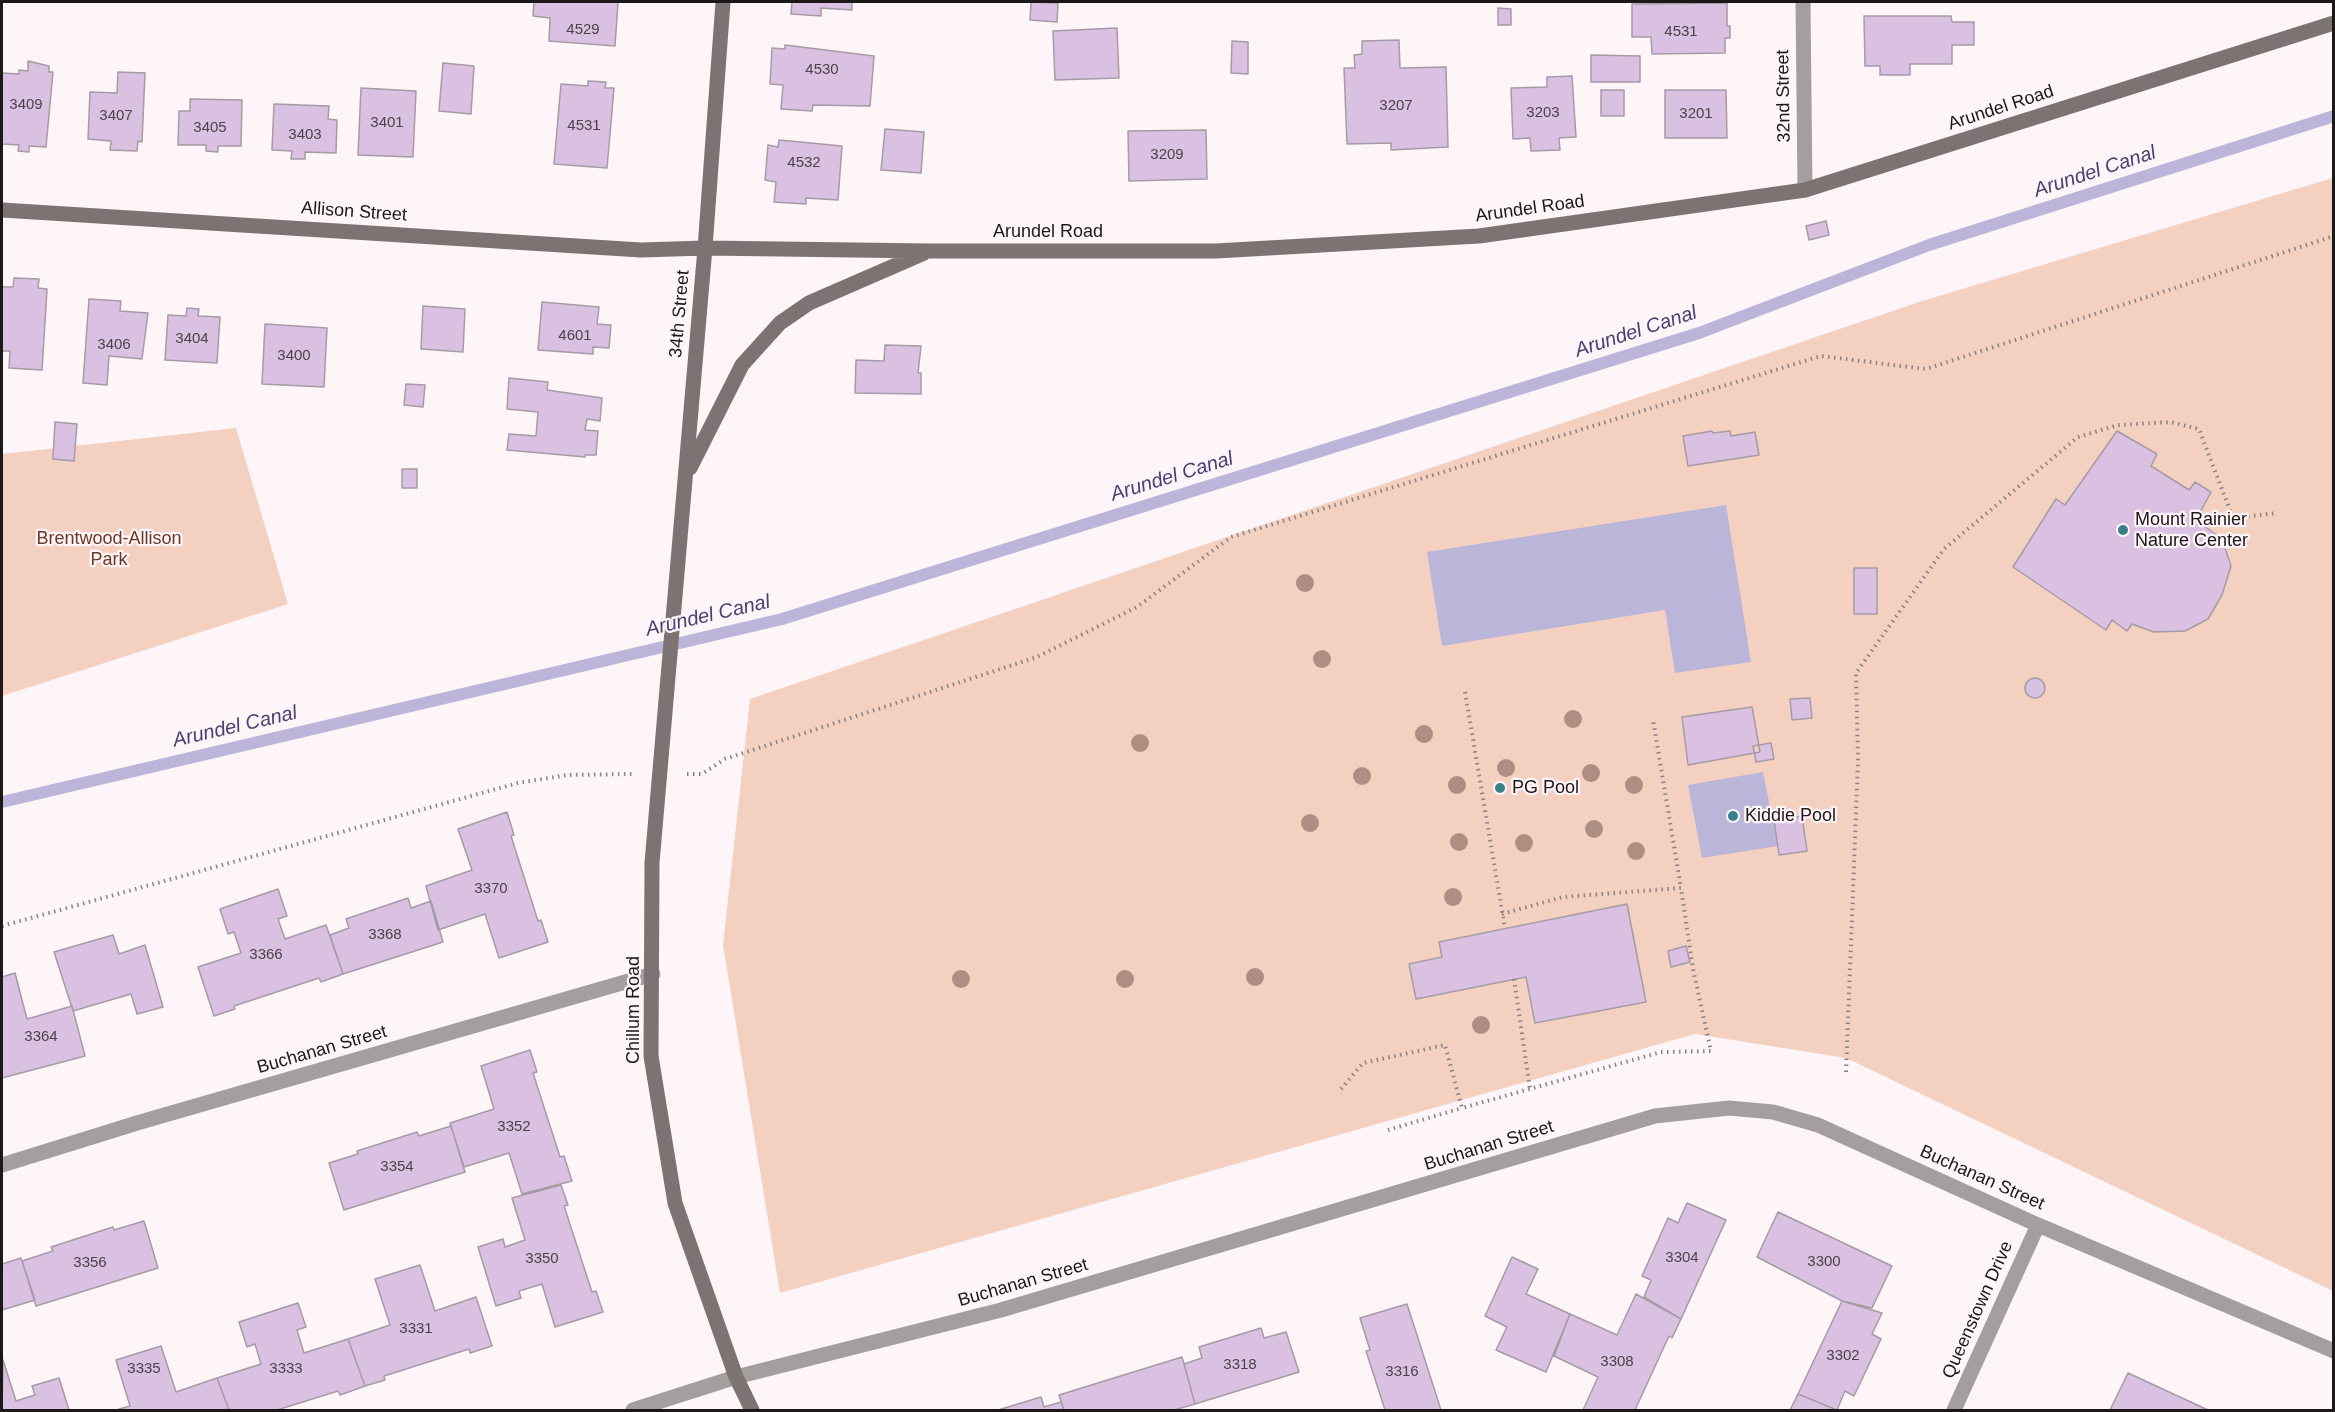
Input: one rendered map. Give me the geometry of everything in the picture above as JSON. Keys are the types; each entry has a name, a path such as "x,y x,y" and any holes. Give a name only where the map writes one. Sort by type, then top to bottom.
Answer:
{"street":[{"name":"34th Street","path":"673,629 723,2"},
{"name":"32nd Street","path":"1803,2 1805,190"},
{"name":"Arundel Road","path":"705,248 1216,251 1479,236 1805,190 2334,22"},
{"name":"Allison Street","path":"2,210 641,250 705,248"},
{"path":"686,477 742,365 780,323 808,303 929,251"},
{"name":"Chillum Road","path":"673,629 652,863 651,1056 675,1203 735,1377 752,1410"},
{"name":"Buchanan Street","path":"2,1165 137,1123 653,974"},
{"name":"Buchanan Street","path":"633,1410 735,1377 1001,1310 1655,1116 1729,1108 1773,1112 1818,1125 2038,1225 2334,1351"},
{"name":"Queenstown Drive","path":"1954,1410 2038,1225"}],"path":[{"path":"2,926 518,783 567,775 702,774 725,759 1037,657 1137,607 1231,537 1821,356 1926,369 2334,236"},
{"path":"1846,1072 1858,761 1856,673 1944,549 2078,437 2118,425 2170,422 2199,429 2233,518 2277,513"},
{"path":"1465,692 1505,928"},
{"path":"1388,1130 1661,1052 1711,1051 1693,969 1653,720"},
{"path":"1502,914 1563,897 1681,888"},
{"path":"1514,979 1530,1089"},
{"path":"1341,1089 1362,1063 1445,1045 1461,1108"}],"green space":[{"path":"2333,178 2333,1291 1846,1058 1695,1034 780,1293 723,945 750,699 1922,301"},
{"name":"Brentwood-Allison Park","path":"236,428 288,604 2,696 2,454"}],"shaded area":[{"path":"1726,505 1751,662 1675,673 1665,610 1442,646 1427,552"},
{"name":"Kiddie Pool","path":"1763,772 1778,846 1702,858 1688,785"}],"building":[{"path":"534,2 618,2 615,46 549,41 550,18 533,16"},
{"path":"792,2 852,2 852,10 821,8 821,16 791,14"},
{"path":"1031,2 1058,3 1057,22 1030,20"},
{"path":"1727,3 1727,26 1730,26 1730,38 1725,38 1725,53 1652,54 1651,37 1632,37 1632,4"},
{"path":"1498,8 1511,9 1511,25 1498,25"},
{"path":"1864,16 1951,16 1952,22 1974,22 1974,45 1952,45 1952,64 1910,64 1910,75 1880,75 1880,66 1865,66"},
{"path":"1117,28 1119,78 1055,80 1053,31"},
{"path":"1399,40 1400,68 1446,67 1448,147 1391,150 1391,143 1347,144 1344,68 1355,68 1354,55 1362,54 1362,41"},
{"path":"1232,41 1248,42 1248,74 1231,73"},
{"path":"785,45 874,56 870,106 813,105 812,111 781,109 783,85 770,84 772,48 785,49"},
{"path":"1591,55 1640,56 1640,82 1591,82"},
{"path":"28,61 49,66 49,72 53,72 46,147 29,146 29,152 18,151 19,145 2,144 2,73 19,74 19,70 28,71"},
{"path":"443,63 474,66 471,114 439,111"},
{"path":"118,72 145,73 142,142 138,141 137,151 110,150 111,141 88,139 90,92 117,93"},
{"path":"1572,76 1576,137 1559,138 1560,150 1531,151 1530,138 1513,139 1511,88 1547,87 1547,77"},
{"path":"588,81 606,82 605,88 614,88 607,168 554,164 561,84 588,86"},
{"path":"361,88 416,91 413,157 358,155"},
{"path":"1601,90 1624,90 1624,116 1601,116"},
{"path":"1665,90 1726,90 1727,138 1665,138"},
{"path":"190,99 242,100 241,146 218,146 218,152 206,151 206,145 178,145 179,111 190,111"},
{"path":"274,104 329,106 328,119 337,120 336,153 305,152 305,159 291,159 292,151 272,150"},
{"path":"885,129 924,132 921,173 881,170"},
{"path":"1206,130 1207,179 1129,181 1128,131"},
{"path":"779,140 842,146 838,200 806,198 806,204 774,202 776,182 765,180 768,145 778,147"},
{"path":"1826,221 1829,235 1809,240 1806,226"},
{"path":"14,278 39,279 38,288 47,289 42,370 9,368 10,351 2,351 2,287 13,287"},
{"path":"89,299 121,301 120,311 148,313 142,359 109,356 107,385 83,383"},
{"path":"542,302 599,307 597,324 611,325 609,348 593,347 593,354 538,350"},
{"path":"423,306 465,309 463,352 421,349"},
{"path":"187,308 199,309 198,316 220,317 217,363 165,360 168,315 186,316"},
{"path":"265,324 327,328 324,387 262,384"},
{"path":"885,345 921,346 918,373 921,373 921,394 855,393 856,360 884,361"},
{"path":"509,378 548,382 547,390 602,398 600,421 587,419 585,430 598,431 596,455 585,455 585,457 507,450 509,434 536,436 538,412 507,409"},
{"path":"406,384 425,385 423,407 404,405"},
{"path":"55,422 77,424 74,461 53,459"},
{"path":"1712,431 1713,433 1730,431 1731,436 1755,432 1759,455 1688,466 1683,436"},
{"name":"Mount Rainier Nature Center","path":"2117,431 2157,454 2151,466 2189,490 2195,482 2211,492 2196,520 2222,539 2231,566 2222,595 2208,619 2185,631 2154,632 2132,624 2127,631 2112,620 2106,630 2013,567 2056,499 2065,505"},
{"path":"402,469 417,469 417,488 402,488"},
{"path":"1854,568 1877,568 1877,614 1854,614"},
{"path":"2035,678 2042,681 2045,688 2042,695 2035,698 2028,695 2025,688 2028,681"},
{"path":"1810,698 1812,718 1792,720 1790,699"},
{"path":"1752,707 1760,752 1688,765 1682,717"},
{"path":"1771,743 1774,759 1756,762 1753,746"},
{"path":"507,812 514,835 511,836 538,921 541,920 548,942 499,958 485,914 438,930 426,886 472,870 458,829"},
{"path":"1802,816 1807,851 1779,855 1774,820"},
{"path":"278,889 287,916 278,919 285,939 326,925 343,974 321,982 319,978 234,1006 235,1009 214,1016 198,967 241,953 234,932 228,934 220,909"},
{"path":"408,898 411,908 431,901 443,942 343,974 330,935 349,928 346,919"},
{"path":"1627,904 1646,1002 1535,1023 1526,977 1416,999 1409,964 1442,957 1439,942"},
{"path":"113,935 119,954 145,945 163,1007 137,1014 131,994 73,1011 54,952"},
{"path":"1686,946 1690,962 1671,967 1668,951"},
{"path":"15,973 27,1019 72,1006 85,1056 2,1078 2,977"},
{"path":"530,1050 537,1072 533,1073 560,1157 564,1156 572,1181 522,1194 509,1153 464,1167 450,1123 494,1109 481,1066"},
{"path":"451,1126 465,1172 344,1210 329,1163 358,1154 357,1151 417,1132 419,1136"},
{"path":"561,1185 568,1205 564,1206 592,1292 596,1291 603,1312 555,1327 542,1284 519,1291 521,1298 496,1306 478,1247 503,1239 505,1247 525,1240 512,1198"},
{"path":"1687,1203 1726,1220 1681,1319 1644,1297 1651,1280 1642,1276 1668,1218 1678,1223"},
{"path":"1778,1212 1892,1266 1872,1308 1842,1301 1757,1257"},
{"path":"144,1221 158,1268 36,1306 22,1261 53,1251 51,1247 113,1227 114,1230"},
{"path":"1512,1257 1538,1269 1526,1294 1570,1314 1546,1372 1496,1350 1507,1327 1485,1316"},
{"path":"21,1258 35,1300 2,1310 2,1264"},
{"path":"420,1265 435,1311 476,1297 492,1346 470,1353 469,1349 384,1376 385,1380 365,1386 348,1339 390,1325 375,1279"},
{"path":"1636,1294 1681,1319 1672,1338 1669,1336 1635,1410 1583,1410 1598,1377 1554,1356 1570,1314 1617,1335"},
{"path":"1842,1301 1882,1313 1872,1334 1881,1339 1854,1396 1845,1391 1837,1410 1798,1394"},
{"path":"298,1303 306,1327 297,1330 304,1353 348,1339 365,1386 340,1395 338,1391 277,1410 229,1410 217,1378 261,1364 255,1344 247,1347 239,1322"},
{"path":"1407,1304 1441,1410 1385,1410 1366,1351 1370,1350 1360,1318"},
{"path":"1261,1328 1264,1338 1286,1332 1299,1372 1195,1404 1184,1364 1202,1358 1199,1347"},
{"path":"161,1346 176,1392 217,1378 229,1410 116,1410 130,1406 116,1360"},
{"path":"1182,1357 1195,1404 1174,1410 1064,1410 1059,1395"},
{"path":"3,1360 16,1401 35,1395 32,1386 59,1378 69,1410 2,1410"},
{"path":"2128,1373 2208,1410 2110,1410"},
{"path":"1798,1394 1837,1410 1790,1410"},
{"path":"1041,1397 1044,1407 1061,1402 1064,1410 998,1410"}],"waterway":[{"name":"Arundel Canal","path":"2,802 782,619 1699,333 1929,245 2334,116"}],"place":[{"name":"Mount Rainier Nature Center","path":"2123,530"},
{"name":"PG Pool","path":"1500,788"},
{"name":"Kiddie Pool","path":"1733,816"}]}
